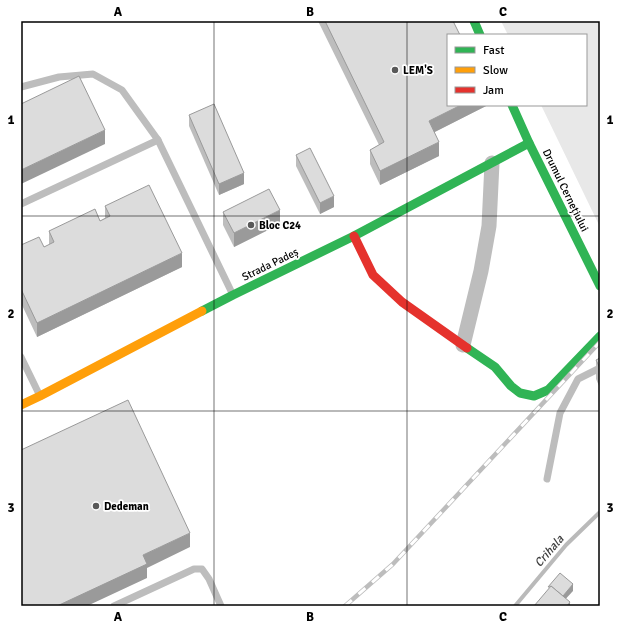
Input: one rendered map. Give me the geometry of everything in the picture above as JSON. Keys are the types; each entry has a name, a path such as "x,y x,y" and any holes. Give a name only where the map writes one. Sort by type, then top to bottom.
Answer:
{"street":[{"path":"474,21 480,34"},
{"name":"Drumul Cernețiului","path":"512,106 529,143 600,286"},
{"name":"Strada Padeș","path":"21,405 233,295 354,236 529,143"},
{"path":"463,345 481,271 489,226 492,163"},
{"path":"354,236 373,275 402,302 496,367 511,386 520,392 534,396 548,390 600,336"}],"lane":[{"path":"21,87 59,77 93,74 122,90 158,140 233,295"},
{"path":"21,204 158,140"},
{"path":"21,357 40,396"},
{"path":"547,478 560,413 578,379 600,368"},
{"path":"114,606 194,569 202,569 209,579 222,606"}],"shaded area":[{"path":"501,21 600,21 600,227 541,106 587,106 587,34 508,34"}],"building":[{"name":"LEM'S","path":"325,21 453,21 460,34 447,34 447,106 459,106 429,121 439,142 380,171 370,150 384,142"},
{"path":"79,76 105,130 21,170 21,104"},
{"path":"214,104 244,173 219,184 189,115"},
{"path":"310,148 334,196 320,203 296,155"},
{"path":"149,185 182,253 37,323 21,289 21,245 39,237 44,247 54,242 49,231 95,209 100,221 110,216 105,206"},
{"path":"269,189 280,210 234,233 223,212"},
{"path":"600,358 600,368 596,360"},
{"name":"Dedeman","path":"128,400 190,533 143,555 147,564 57,606 21,606 21,450"},
{"path":"560,573 573,584 563,596 551,586 548,587"},
{"path":"551,586 570,602 567,606 534,606"}],"waterway":[{"name":"Crihala","path":"515,606 566,545 600,512"}],"railway":[{"path":"345,606 393,564 600,342"}],"traffic: fast":[{"path":"474,21 480,34"},
{"path":"512,106 529,143 600,286"},
{"path":"202,311 354,236 529,143"},
{"path":"467,348 495,367 511,386 520,393 534,396 548,390 600,336"}],"traffic: slow":[{"path":"21,405 202,311"}],"traffic: jam":[{"path":"354,236 373,275 402,302 467,348"}],"place":[{"name":"LEM'S","path":"395,70"},
{"name":"Bloc C24","path":"251,225"},
{"name":"Dedeman","path":"96,506"}]}
